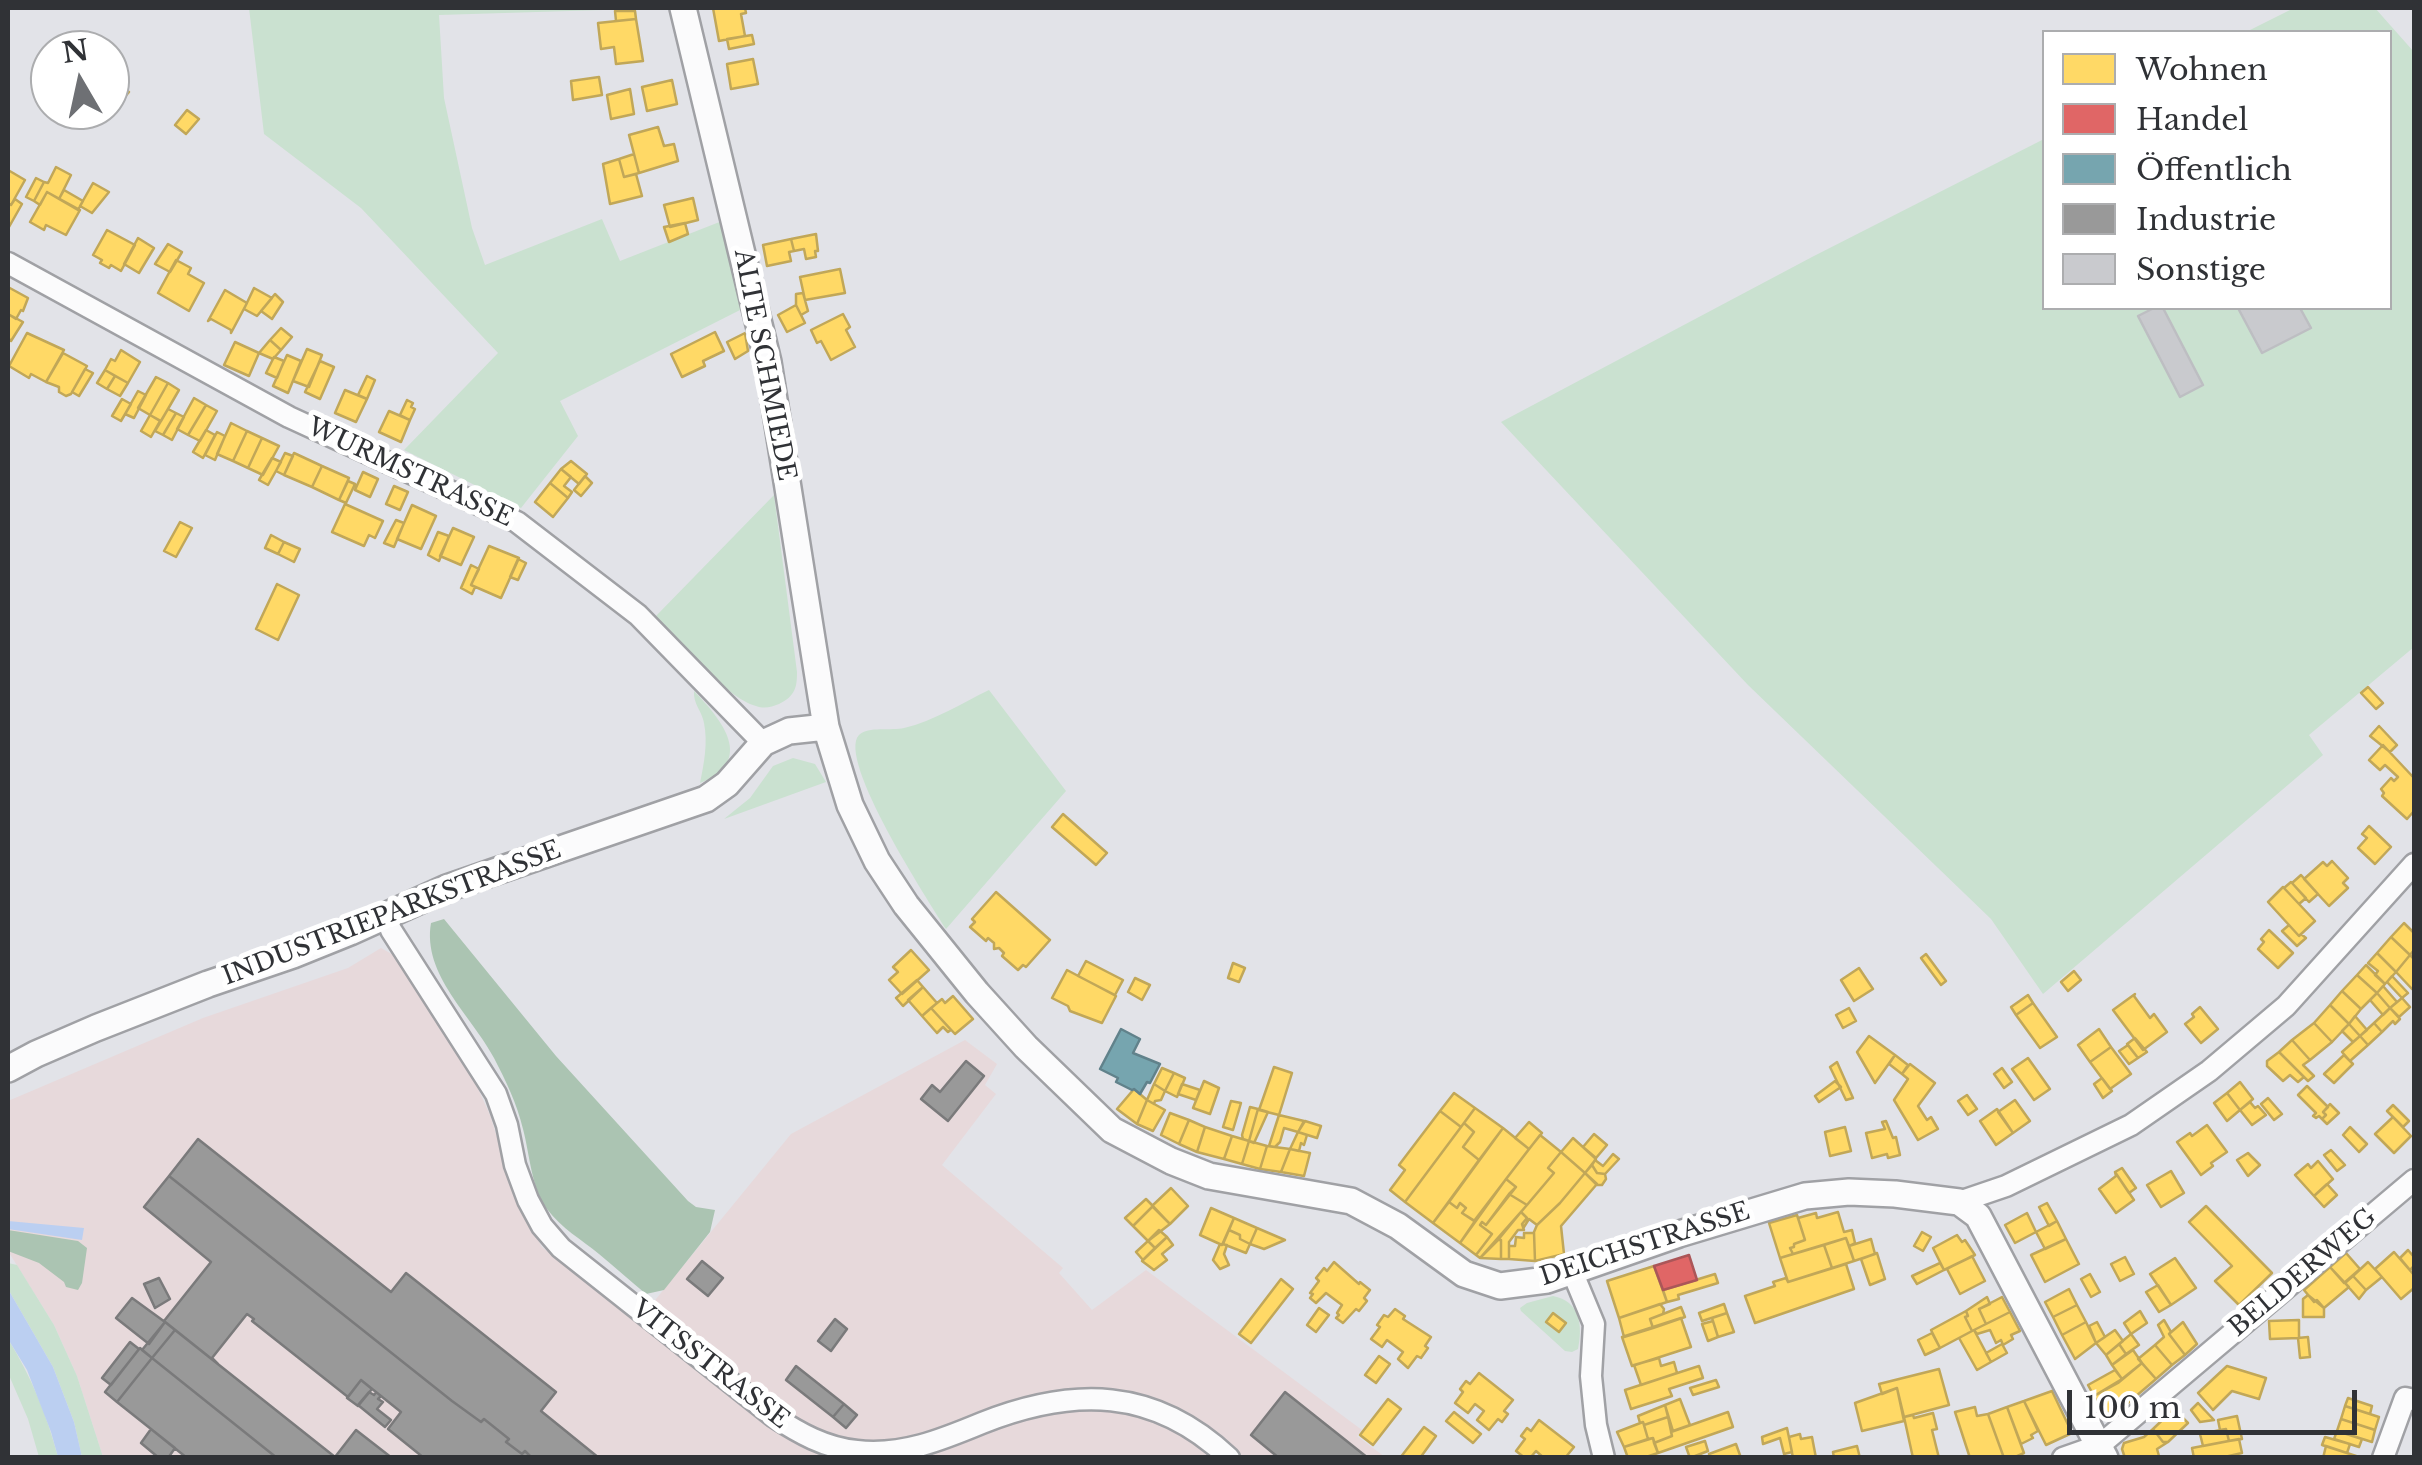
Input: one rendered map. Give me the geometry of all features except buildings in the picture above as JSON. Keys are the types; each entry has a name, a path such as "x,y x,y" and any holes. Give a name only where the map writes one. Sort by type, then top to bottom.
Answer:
{"street":[{"name":"ALTE SCHMIEDE","path":"684,8 768,362 826,727"},
{"name":"WURMSTRASSE","path":"8,263 289,417 517,522 638,616 763,743"},
{"path":"763,743 789,731 826,727"},
{"name":"DEICHSTRASSE","path":"826,727 850,805 877,861 906,905 1026,1047 1112,1130 1208,1176 1351,1202 1398,1226 1464,1274 1500,1286 1547,1280 1805,1196 1850,1192 1959,1202 2006,1186 2131,1125 2209,1071 2286,1006 2414,864"},
{"name":"INDUSTRIEPARKSTRASSE","path":"8,1069 96,1028 293,955 447,888 706,799 727,784 763,743"},
{"name":"VITSSTRASSE","path":"386,916 496,1094 515,1165 542,1226 561,1248 802,1436 854,1451 916,1448 1016,1411 1085,1398 1142,1404 1169,1414 1228,1458"},
{"name":"BELDERWEG","path":"2102,1451 2414,1180"},
{"path":"1959,1202 1978,1216 2102,1451 2063,1458"},
{"path":"1572,1271 1594,1324 1591,1376 1604,1458"},
{"path":"2383,1458 2405,1398 2414,1400"}],"shaded area":[{"path":"381,948 397,957 471,1073 490,1115 517,1201 542,1247 638,1321 791,1134 965,1040 997,1064 985,1085 996,1094 942,1165 1063,1268 1059,1273 1092,1310 1146,1270 1362,1430 1357,1436 1385,1457 103,1457 77,1376 54,1325 8,1251 8,1101 203,1018 348,968"}],"green space":[{"path":"249,8 668,8 439,15 444,98 472,228 485,265 602,219 620,261 722,221 744,308 560,401 578,436 521,508 404,450 498,353 361,208 264,134"},
{"path":"2294,8 2375,8 2414,52 2414,647 2309,735 2323,755 2043,994 1991,919 1748,685 1501,422 2042,140 2042,310 2392,310 2392,30 2250,30"},
{"path":"774,495 797,678 789,698 762,707 731,692 655,617"},
{"path":"989,690 1066,791 946,929 872,800 855,749 863,732 915,725"},
{"path":"694,691 723,727 730,752 727,763 717,774 700,783 705,730"},
{"path":"793,758 815,764 826,782 724,819 750,798 773,766"},
{"path":"444,919 556,1056 688,1201 696,1207 715,1210 710,1232 664,1290 646,1294 547,1209 534,1181 521,1120 507,1084 434,960 431,923"},
{"path":"8,1230 78,1241 87,1248 78,1290 66,1287 39,1263 8,1251"},
{"path":"8,1263 17,1265 54,1325 77,1376 103,1457 82,1457 74,1422 53,1367 8,1289"},
{"path":"1553,1296 1569,1303 1578,1315 1578,1349 1572,1352 1565,1351 1521,1311 1527,1303"},
{"path":"8,1339 38,1396 58,1457 39,1457 8,1373"}],"water":[{"path":"8,1221 84,1228 82,1240 8,1229"},
{"path":"8,1289 53,1367 74,1422 82,1457 58,1457 27,1370 8,1339"}]}
